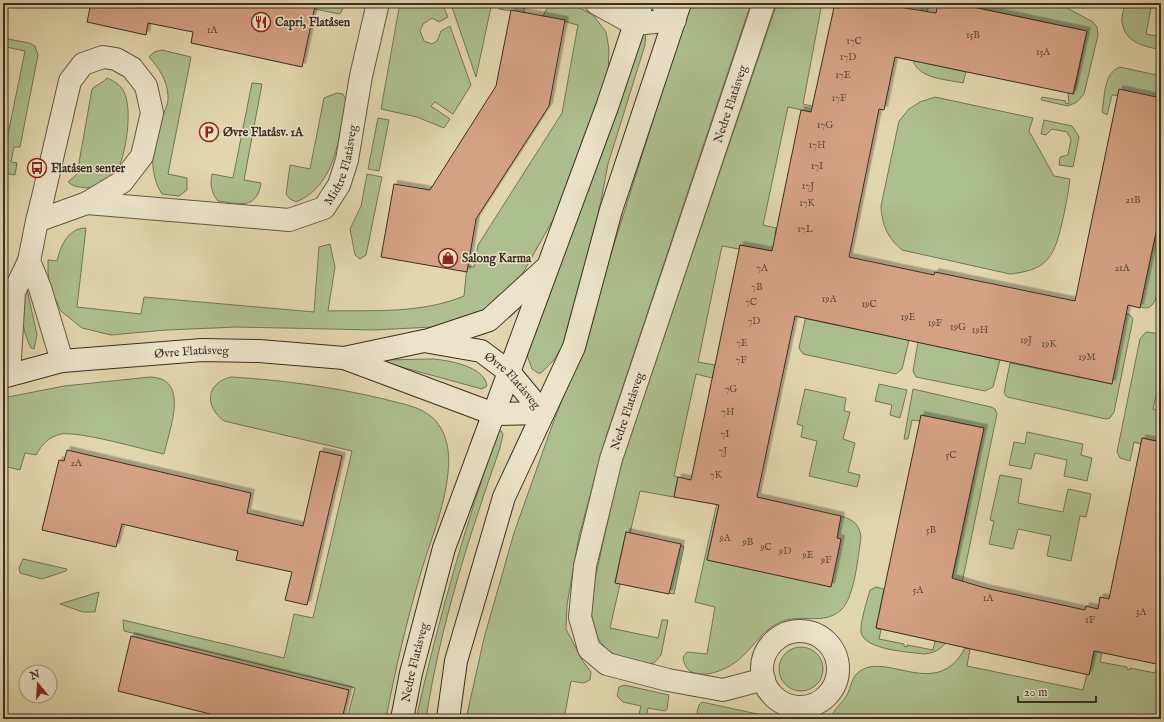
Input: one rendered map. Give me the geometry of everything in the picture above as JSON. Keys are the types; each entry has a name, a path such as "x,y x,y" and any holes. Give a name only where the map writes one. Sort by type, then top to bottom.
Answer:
{"street":[{"name":"Midtre Flatåsveg","path":"87,203 289,220 324,208 339,185 347,160 361,76 378,3"},
{"path":"596,3 634,24 672,9"},
{"name":"Nedre Flatåsveg","path":"402,719 412,673 444,548 607,107 642,3"},
{"name":"Nedre Flatåsveg","path":"764,3 611,459 585,566 580,617 589,649 607,664 668,680 723,690 764,679"},
{"path":"448,719 456,661 504,497 574,347 611,210 672,9"},
{"name":"Øvre Flatåsveg","path":"37,221 87,203 122,182 142,156 152,113 146,86 132,68 116,59 103,57 84,64 70,81 37,221 29,261 14,292 6,376 62,361 202,350 259,351 344,358 494,414 543,413"},
{"path":"29,261 40,288 62,361"},
{"name":"Nedre Flatåsveg","path":"424,342 489,320 548,267"},
{"name":"Øvre Flatåsveg","path":"344,358 424,342 481,352 509,372 543,413"}],"green space":[{"path":"301,3 335,3 343,7 341,13 339,14 315,9 315,6"},
{"path":"400,3 442,3 448,17 439,22 432,18 423,24 420,31 424,41 432,44 437,41 441,31 450,26 471,85 453,114 435,102 431,106 450,119 444,128 417,117 381,109"},
{"path":"453,3 469,3 491,7 476,77 452,7"},
{"path":"500,3 525,3 524,13 499,9"},
{"path":"554,3 570,3 593,15 606,32 609,49 608,74 568,193 523,273 495,304 474,316 451,325 432,327 374,330 237,327 166,330 111,335 82,328 61,311 50,287 48,260 57,261 66,238 74,231 86,228 77,307 141,314 144,297 314,312 319,247 330,244 335,267 328,311 397,310 431,306 464,296 467,266 474,267 478,245 562,113 578,25 543,16 546,10"},
{"path":"690,3 751,3 607,434 579,536 567,605 566,629 582,660 591,672 590,680 584,683 571,681 564,719 466,719 484,638 514,533 553,423 577,362"},
{"path":"777,3 822,3 803,104 859,116 849,120 788,107 763,225 776,228 775,234 786,236 782,253 740,245 739,249 722,246 698,362 715,365 714,368 718,369 716,374 713,373 712,378 696,374 674,476 678,477 674,497 640,491 630,533 626,532 615,582 620,584 610,628 658,638 662,620 668,620 661,655 654,663 644,665 621,659 607,650 597,637 589,607 619,469"},
{"path":"923,3 938,3 937,5 929,4 918,56 925,63 966,72 963,83 932,77 925,74 914,64 912,56"},
{"path":"954,3 1058,3 1093,22 1097,27 1098,35 1084,94 1077,102 1068,106 1041,100 1042,97 1066,101 1065,103 1069,104 1068,93 1074,94 1087,31"},
{"path":"1126,3 1152,3 1146,34 1161,37 1161,50 1142,45 1127,35 1122,20"},
{"path":"643,31 646,32 645,45 608,164 591,253 564,344 553,361 541,373 538,373 532,369 527,355"},
{"path":"8,39 29,43 35,46 38,55 20,147 14,147 11,162 17,163 15,175 3,173 3,159 25,51 6,47"},
{"path":"162,50 191,57 168,174 187,178 187,190 179,196 162,194 153,169 154,141 159,124 167,106 168,95 162,74 149,57 154,52"},
{"path":"1120,67 1161,76 1161,98 1112,95 1107,115 1102,112 1106,86 1110,74"},
{"path":"107,78 121,87 127,100 128,121 123,156 116,173 100,187 86,188 74,186 68,182 77,174 92,89"},
{"path":"252,83 262,84 244,180 261,183 259,192 256,198 246,203 240,204 218,201 212,188 212,174 233,178"},
{"path":"337,93 343,94 346,100 338,144 333,159 328,172 320,185 309,195 296,202 290,199 286,194 290,165 310,169 324,98"},
{"path":"935,97 1033,118 1029,131 1054,176 1070,179 1065,209 1055,248 1046,261 1039,266 1032,270 1010,274 902,250 889,235 884,225 881,206 899,121 909,109 920,102"},
{"path":"378,118 389,120 379,171 368,169"},
{"path":"1044,120 1072,126 1079,137 1073,167 1059,165 1060,157 1068,155 1071,139 1067,132 1052,129 1046,135 1041,134"},
{"path":"367,174 382,177 366,255 360,259 355,255 350,229 361,206"},
{"path":"1161,209 1161,259 1156,298 1150,307 1140,307"},
{"path":"819,255 807,319 909,340 902,369 896,374 803,354 799,348"},
{"path":"23,289 27,289 37,335 34,349 31,348 25,334 22,312"},
{"path":"1123,312 1130,315 1133,319 1114,412 1110,418 1106,419 1007,397 1004,393 1010,363 1112,384"},
{"path":"1146,332 1161,334 1161,373 1153,409 1161,411 1161,442 1142,438 1141,444 1134,442 1130,461 1120,458 1117,452 1140,339"},
{"path":"918,342 1000,360 993,387 985,391 916,377 913,371"},
{"path":"432,359 464,365 473,369 480,373 485,379 487,386 482,389 383,362 385,360"},
{"path":"150,377 163,380 170,386 174,395 173,419 164,454 82,435 61,434 46,442 36,455 25,453 20,470 3,466 3,398 64,386"},
{"path":"231,377 270,380 346,391 410,406 423,411 434,419 445,437 449,466 444,498 411,608 397,664 386,719 347,719 355,688 124,631 123,620 284,658 294,614 313,618 352,451 224,421 213,409 211,396 217,384"},
{"path":"879,384 907,390 900,418 890,415 892,405 875,401"},
{"path":"805,389 846,398 844,411 850,412 843,439 855,443 848,472 860,475 857,487 809,476 817,441 801,437 803,426 797,424"},
{"path":"913,389 991,407 995,409 997,414 951,636 937,651 924,654 888,649 870,643 864,638 861,632 864,611 870,590 876,587 884,589 876,628 881,630 879,639 904,644 904,646 907,647 907,645 933,650 935,641 939,641 984,428 921,415 920,421 912,420 908,439 904,439"},
{"path":"501,431 503,434 500,448 477,515 447,616 426,719 416,719 433,646 463,538 498,432"},
{"path":"1027,432 1083,444 1081,455 1092,458 1087,481 1064,476 1067,460 1035,453 1031,469 1009,465 1014,442 1025,444"},
{"path":"1000,475 1022,479 1018,503 1063,512 1068,489 1091,494 1086,517 1080,516 1071,561 1047,556 1051,536 1018,529 1013,549 989,544 994,521 990,520"},
{"path":"719,494 721,514 717,513 707,560 831,586 841,539 837,538 841,516 855,523 859,529 861,537 853,586 846,604 841,610 834,615 827,617 796,619 780,622 771,627 744,655 727,668 708,674 700,674 692,672 688,669 685,665 683,657 687,652 707,654 715,607 695,602"},
{"path":"680,546 684,546 674,594 669,593"},
{"path":"23,559 67,569 66,571 42,579 20,573 19,568"},
{"path":"99,592 95,612 83,612 60,604"},
{"path":"801,647 813,651 819,657 823,669 819,681 813,687 801,691 789,687 783,681 779,669 783,657 789,651"},
{"path":"965,648 970,649 967,666 1083,690 1087,674 1089,674 1094,651 1102,653 1100,662 1127,667 1127,669 1130,670 1130,668 1155,673 1157,664 1161,665 1161,719 831,719 834,712 847,695 855,676 860,671 871,667 884,667 927,674 941,671 954,663"},
{"path":"624,685 669,695 667,709 665,711 648,708 646,719 638,719 641,706 623,702 617,696 619,687"},
{"path":"702,702 780,719 712,719 699,716 697,712 699,705"}],"building":[{"path":"91,3 301,3 315,6 302,67 191,43 193,32 148,23 146,35 87,22"},
{"path":"835,3 887,3 887,5 936,13 938,3 954,3 1087,31 1073,94 895,57 884,110 879,109 849,257 934,275 935,272 1075,301 1119,89 1161,98 1161,209 1140,308 1128,305 1112,384 795,316 757,497 841,516 837,538 841,539 831,587 707,560 719,505 674,497 678,477 691,480 740,245 772,251 801,110 811,112"},
{"path":"511,10 565,20 549,106 476,219 467,272 381,257 394,184 430,190 496,86"},
{"path":"921,415 984,428 952,578 985,588 1085,610 1086,606 1098,609 1100,597 1109,599 1142,438 1161,442 1161,665 1094,651 1089,675 876,628"},
{"path":"67,450 251,493 247,513 303,526 320,451 342,456 307,605 285,600 292,572 236,560 238,551 122,524 116,547 42,530 59,460 64,461"},
{"path":"626,532 681,544 669,594 615,583"},
{"path":"131,636 349,690 342,719 230,719 118,691"}],"place":[{"name":"Capri, Flatåsen","path":"261,22"},
{"name":"Øvre Flatåsv. 1A","path":"209,132"},
{"name":"Flatåsen senter","path":"37,168"},
{"name":"Salong Karma","path":"448,258"}]}
